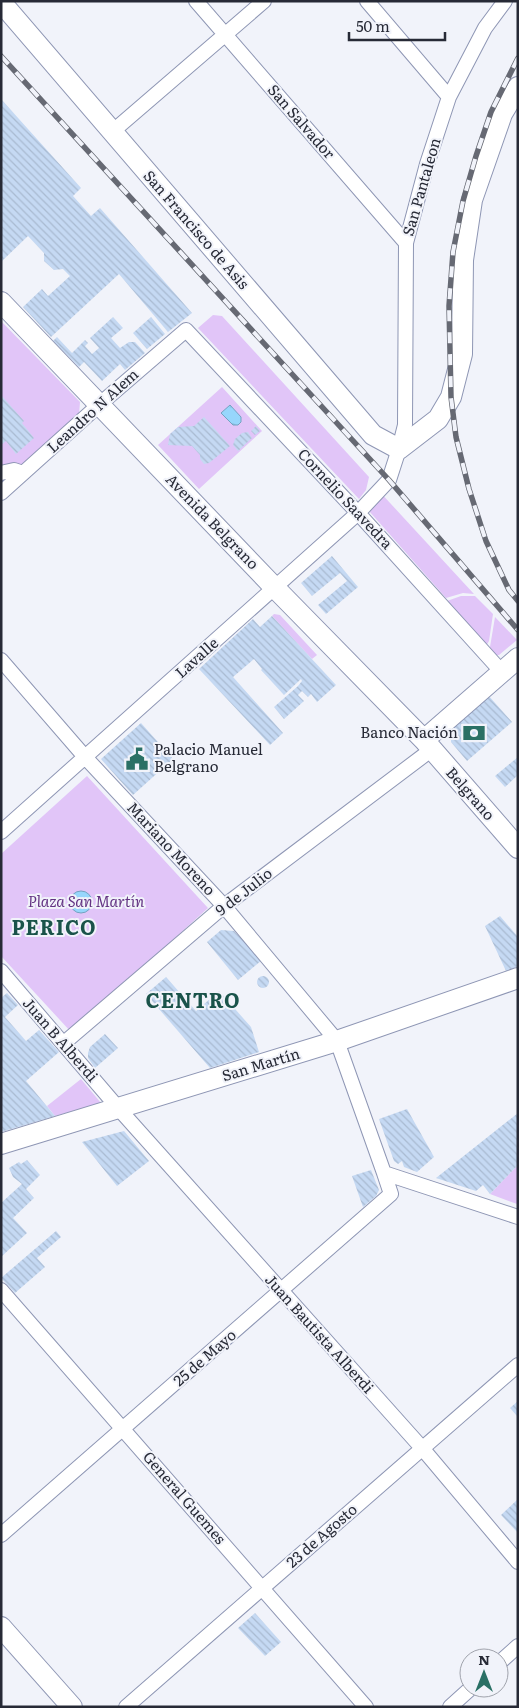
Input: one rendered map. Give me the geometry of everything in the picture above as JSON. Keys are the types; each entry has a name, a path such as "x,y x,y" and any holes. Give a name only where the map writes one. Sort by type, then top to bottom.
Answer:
{"street":[{"name":"San Salvador","path":"196,1 406,244"},
{"path":"112,132 264,1"},
{"path":"367,1 449,97"},
{"name":"San Pantaleon","path":"389,480 405,425 406,244 427,164 449,97 485,28 505,1"},
{"name":"San Francisco de Asis","path":"1,2 373,435 399,449"},
{"path":"399,449 438,419 451,397 462,354 463,260 472,200 502,114 518,87"},
{"name":"Avenida Belgrano","path":"1,302 428,745"},
{"name":"Leandro N Alem","path":"1,493 186,330"},
{"name":"Cornelio Saavedra","path":"186,330 358,512 501,671"},
{"path":"1,473 14,470 22,474"},
{"name":"Lavalle","path":"1,832 275,588 358,512 389,480"},
{"path":"428,745 501,671 518,658"},
{"name":"Mariano Moreno","path":"1,660 85,757 224,906 337,1041"},
{"name":"Belgrano","path":"428,745 518,848"},
{"name":"9 de Julio","path":"64,1043 224,906 428,745"},
{"name":"Juan B Alberdi","path":"3,978 64,1043 118,1109"},
{"name":"San Martín","path":"1,1144 337,1041 518,978"},
{"path":"337,1041 391,1194"},
{"name":"Juan Bautista Alberdi","path":"118,1109 422,1448 518,1562"},
{"path":"384,1173 403,1181 518,1217"},
{"name":"25 de Mayo","path":"1,1535 391,1194 403,1181"},
{"name":"General Guemes","path":"1,1290 366,1707"},
{"name":"23 de Agosto","path":"126,1707 518,1365"},
{"path":"1,1626 72,1707"},
{"path":"450,1707 460,1698"}],"green space":[{"path":"213,315 222,316 369,477 366,490 359,499 198,328"},
{"path":"1,321 80,402 79,415 1,492"},
{"path":"222,387 262,431 199,489 158,445"},
{"path":"379,491 474,594 463,593 446,598 369,511"},
{"path":"461,596 475,596 493,614 489,641 486,646 447,601"},
{"path":"274,614 280,615 317,655 312,659 272,616"},
{"path":"495,617 517,640 499,655 495,655 490,651"},
{"name":"Plaza San Martín","path":"87,776 208,908 71,1032 1,956 1,854"},
{"path":"81,1079 101,1103 55,1116 47,1106"},
{"path":"518,1165 517,1204 490,1194"}],"water":[{"path":"230,405 241,417 241,422 238,425 233,425 221,413"},
{"path":"81,891 89,894 92,902 89,910 81,913 73,910 70,902 73,894"}],"building":[{"path":"1,99 81,188 73,196 91,216 100,208 192,313 168,332 119,274 51,337 23,307 42,289 48,296 70,276 63,269 54,270 44,261 44,253 28,236 1,262"},
{"path":"113,317 123,328 111,338 120,348 129,342 135,342 145,353 125,370 120,364 102,381 84,362 79,367 53,341 57,337 72,353 85,340 88,343 85,346 92,354 99,348 90,338"},
{"path":"151,317 165,334 147,349 133,333"},
{"path":"1,395 24,421 22,423 34,438 16,454 6,441 1,445"},
{"path":"204,417 230,446 209,463 204,464 200,459 200,455 192,446 168,445 170,434 178,427 194,426"},
{"path":"256,426 260,431 255,435 251,431"},
{"path":"248,432 252,438 238,451 233,445 235,439 242,433"},
{"path":"332,556 358,587 326,614 318,605 347,581 340,573 312,596 301,583"},
{"path":"272,616 336,685 317,702 311,694 308,697 302,691 298,695 304,701 284,719 274,707 298,686 302,681 301,679 284,695 261,670 254,659 233,677 283,733 270,745 199,669 253,619 260,627"},
{"path":"488,695 512,722 467,761 451,742 451,728"},
{"name":"Palacio Manuel Belgrano","path":"141,723 173,759 133,795 101,759"},
{"path":"518,757 518,775 505,787 495,776"},
{"path":"500,916 518,937 518,966 506,971 485,926"},
{"path":"221,930 234,931 262,960 238,980 207,942"},
{"path":"263,976 269,982 263,988 257,982"},
{"path":"166,977 196,1011 219,991 251,1027 259,1052 210,1068 146,994"},
{"path":"7,993 18,1005 5,1017 26,1041 39,1030 59,1052 26,1081 55,1116 1,1132 1,998"},
{"path":"105,1034 118,1048 95,1068 88,1058 88,1053 90,1047"},
{"path":"407,1109 434,1157 417,1172 404,1167 402,1161 398,1164 394,1161 379,1119"},
{"path":"518,1113 518,1165 490,1194 483,1185 476,1191 436,1178"},
{"path":"124,1131 149,1161 117,1186 82,1142"},
{"path":"27,1160 40,1175 26,1189 34,1198 13,1218 27,1233 1,1257 1,1203 22,1184 13,1177 9,1168"},
{"path":"371,1170 379,1190 376,1196 363,1207 352,1176"},
{"path":"56,1231 61,1237 37,1258 45,1267 15,1293 1,1278"},
{"path":"518,1401 518,1417 510,1408"},
{"path":"518,1499 518,1533 501,1515"},
{"path":"255,1613 281,1642 265,1656 238,1628"}],"railway":[{"path":"1,56 389,480 518,630"},
{"path":"518,58 491,112 463,201 453,252 449,306 451,397 456,437 469,489 486,541 509,590 518,601"}],"place":[{"name":"Banco Nación","path":"474,733"},
{"name":"Palacio Manuel Belgrano","path":"137,759"}],"district":[{"name":"PERICO","path":"54,928"},
{"name":"CENTRO","path":"193,1001"}]}
